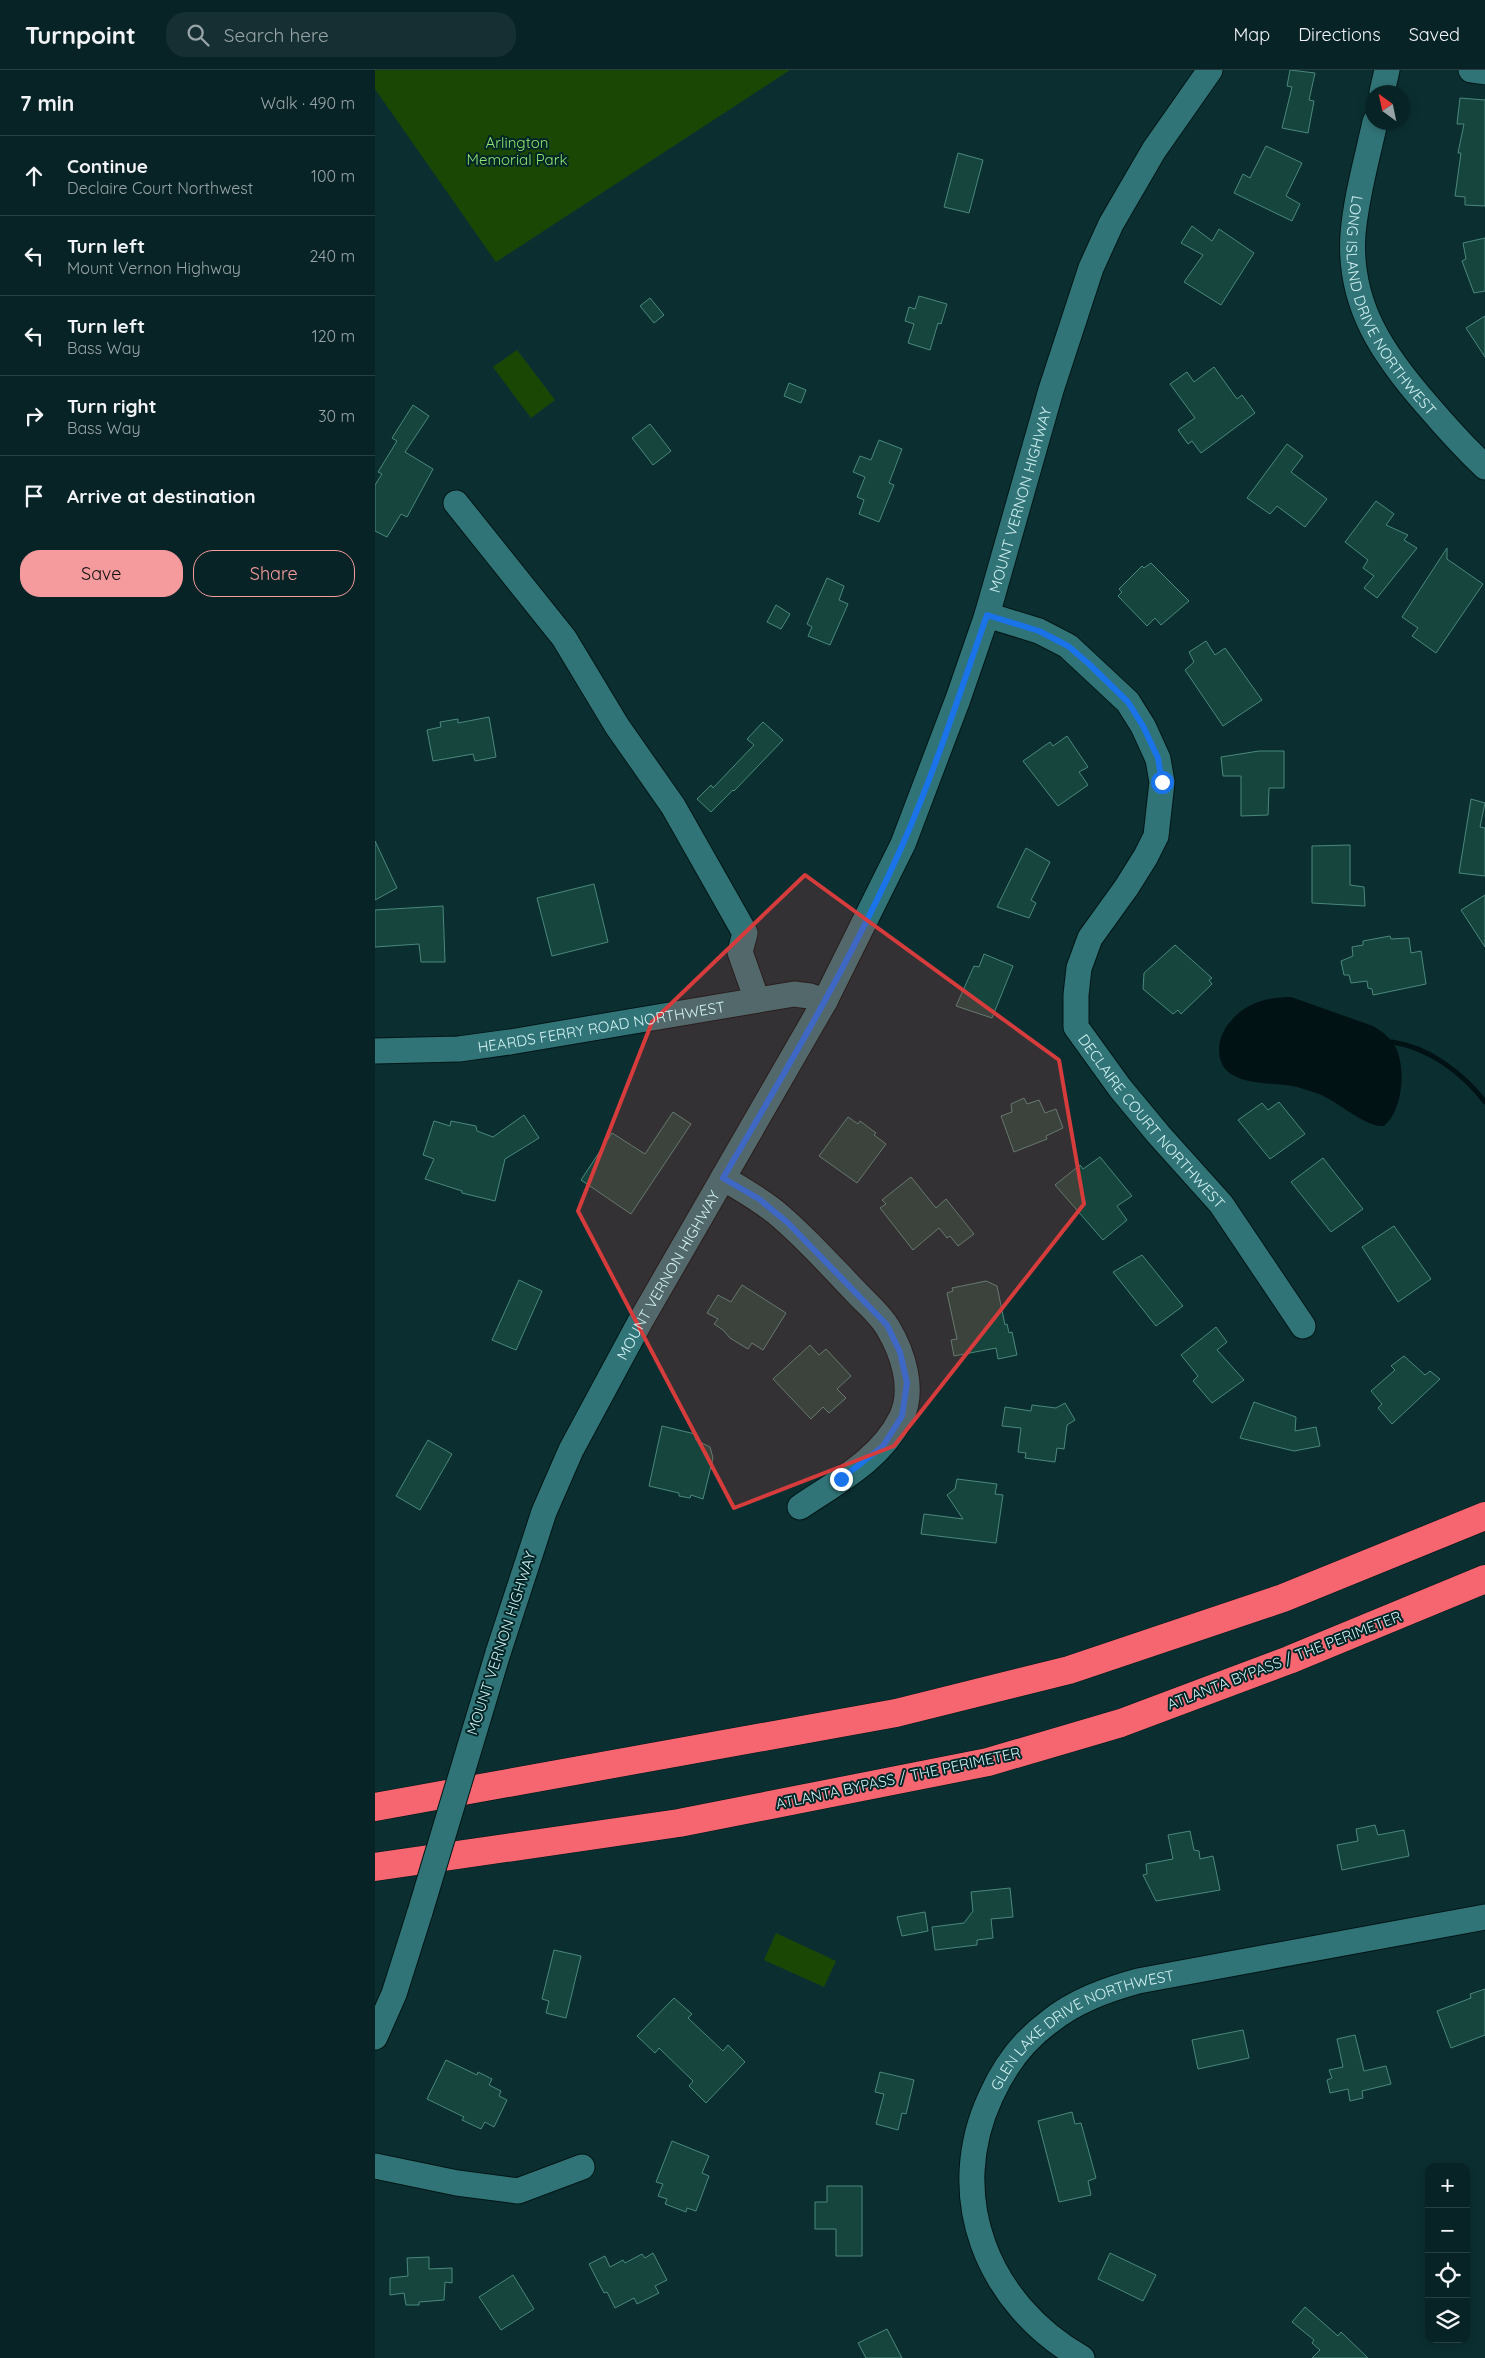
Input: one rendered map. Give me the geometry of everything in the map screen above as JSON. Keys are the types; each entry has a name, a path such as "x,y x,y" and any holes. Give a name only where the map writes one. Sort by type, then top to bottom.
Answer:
{"highway":[{"path":"375,1807 897,1713 1069,1670 1283,1598 1485,1516"},
{"name":"ATLANTA BYPASS / THE PERIMETER","path":"375,1867 679,1823 988,1762 1121,1723 1289,1660 1485,1579"}],"street":[{"name":"MOUNT VERNON HIGHWAY","path":"375,2037 394,1994 498,1653 544,1512 571,1450 640,1322 825,1001 903,844 958,699 987,615 1051,390 1091,268 1111,224 1154,150 1210,70"},
{"path":"1384,85 1387,70"},
{"path":"1471,70 1485,72"},
{"name":"LONG ISLAND DRIVE NORTHWEST","path":"1373,130 1353,235 1353,262 1359,298 1373,332 1390,361 1462,445 1485,467"},
{"path":"456,503 564,638 617,726 673,806 745,933 740,952 757,1000"},
{"name":"DECLAIRE COURT NORTHWEST","path":"987,615 1039,631 1068,646 1128,702 1143,726 1158,758 1162,782 1156,836 1126,888 1090,938 1079,968 1075,995 1076,1026 1159,1136 1221,1204 1303,1326"},
{"name":"HEARDS FERRY ROAD NORTHWEST","path":"375,1051 459,1049 794,994 810,996 825,1001"},
{"path":"723,1178 759,1199 780,1215 835,1270 887,1325 900,1352 905,1370 907,1383 902,1416 883,1446 871,1457 800,1507"},
{"name":"GLEN LAKE DRIVE NORTHWEST","path":"1082,2358 1046,2335 1013,2300 987,2256 974,2211 972,2163 981,2117 999,2076 1028,2040 1065,2010 1103,1991 1138,1981 1485,1917"},
{"path":"375,2166 457,2183 517,2191 582,2167"}],"highlighted area":[{"path":"805,875 1059,1060 1084,1204 894,1446 734,1508 578,1211 652,1022"}],"green space":[{"name":"Arlington Memorial Park","path":"375,70 790,70 496,262 375,89"},
{"path":"517,350 555,400 531,418 493,367"},
{"path":"776,1933 836,1961 824,1987 764,1960"}],"shaded area":[{"path":"1291,997 1373,1026 1392,1041 1401,1067 1401,1089 1395,1110 1384,1126 1360,1119 1319,1094 1297,1087 1249,1081 1237,1077 1221,1063 1219,1050 1222,1035 1225,1028 1236,1015 1257,1002 1273,998"}],"building":[{"path":"1290,70 1315,73 1309,100 1314,101 1308,133 1282,128 1292,87 1287,86"},
{"path":"1460,98 1485,100 1485,206 1465,205 1465,197 1455,196 1461,153 1458,153 1464,124 1457,124"},
{"path":"1266,146 1302,163 1286,196 1300,204 1292,221 1234,193 1243,174 1250,178"},
{"path":"958,153 983,160 969,213 944,207"},
{"path":"1192,226 1212,241 1219,229 1254,253 1221,305 1184,282 1203,255 1181,243"},
{"path":"1485,238 1485,291 1474,293 1462,261 1466,259 1463,243"},
{"path":"919,296 947,304 941,324 938,323 930,350 908,343 914,324 905,321 909,307 915,309"},
{"path":"650,298 664,315 654,323 640,306"},
{"path":"1485,316 1485,357 1466,328"},
{"path":"1214,367 1237,399 1242,395 1255,413 1201,453 1192,441 1188,444 1178,430 1195,418 1170,384 1187,372 1194,382"},
{"path":"789,383 806,390 801,403 784,396"},
{"path":"413,405 429,416 405,452 433,469 407,517 401,514 387,537 375,531 375,485 382,474 378,472 397,441 392,438"},
{"path":"650,424 671,451 653,465 632,438"},
{"path":"879,440 902,449 889,483 894,485 879,522 859,514 864,500 857,497 865,477 853,472 860,456 871,460"},
{"path":"1287,444 1303,456 1291,472 1327,499 1305,527 1277,506 1270,514 1247,498"},
{"path":"1376,501 1394,514 1386,525 1408,535 1404,540 1417,548 1377,598 1364,588 1374,576 1363,568 1368,560 1345,542"},
{"path":"1447,548 1447,559 1483,584 1436,653 1412,636 1418,628 1402,617"},
{"path":"1151,563 1189,601 1161,625 1155,618 1147,626 1118,596 1122,592 1119,589 1142,566 1144,568"},
{"path":"827,578 844,586 839,600 848,604 830,645 808,636 812,627 807,624"},
{"path":"776,605 790,614 781,629 767,622"},
{"path":"1206,641 1215,655 1225,648 1262,700 1223,726 1185,670 1194,662 1189,652"},
{"path":"489,717 496,757 475,761 473,754 433,761 427,730 441,727 440,722 458,719 458,723"},
{"path":"763,722 783,740 711,812 697,799 711,785 713,788 754,745 747,739"},
{"path":"1067,736 1088,767 1079,772 1088,785 1058,806 1023,761 1050,742 1053,746"},
{"path":"1259,751 1284,751 1284,788 1269,788 1268,815 1241,816 1241,776 1223,776 1221,757"},
{"path":"1471,799 1485,803 1480,827 1485,828 1485,876 1459,873"},
{"path":"375,841 397,888 375,900"},
{"path":"1350,845 1350,885 1364,887 1365,906 1312,903 1312,846"},
{"path":"1026,848 1050,862 1031,900 1036,903 1029,918 997,907"},
{"path":"594,884 608,942 552,956 537,898"},
{"path":"1485,895 1485,947 1461,910"},
{"path":"443,906 445,962 421,962 419,944 375,947 375,910"},
{"path":"1390,936 1391,939 1409,938 1411,953 1421,951 1426,984 1373,995 1372,989 1368,988 1367,981 1351,983 1349,975 1344,975 1341,961 1353,956 1352,947 1363,945 1363,941"},
{"path":"1175,945 1212,978 1209,980 1212,984 1181,1014 1178,1010 1173,1014 1143,989 1144,973"},
{"path":"984,954 1013,966 992,1018 956,1006 974,966 979,967"},
{"path":"1024,1098 1027,1104 1039,1100 1045,1113 1056,1109 1063,1128 1046,1136 1047,1139 1014,1152 1001,1116 1012,1112 1011,1104"},
{"path":"1279,1102 1305,1134 1270,1159 1238,1120 1262,1103 1268,1110"},
{"path":"673,1112 691,1124 631,1214 581,1180 612,1133 645,1154"},
{"path":"524,1115 539,1138 505,1159 495,1201 462,1193 462,1191 425,1179 434,1159 423,1155 434,1121 450,1126 451,1121 476,1126 477,1131 493,1137"},
{"path":"848,1117 858,1124 860,1121 876,1133 874,1135 886,1144 857,1183 819,1156"},
{"path":"1100,1157 1132,1196 1117,1206 1127,1220 1103,1240 1055,1185 1080,1165 1083,1169"},
{"path":"1323,1158 1363,1209 1331,1232 1291,1182"},
{"path":"911,1177 936,1208 946,1199 974,1234 958,1246 950,1236 947,1238 939,1228 913,1250 880,1208 886,1204 882,1200"},
{"path":"1394,1226 1431,1279 1398,1302 1362,1247"},
{"path":"1142,1255 1183,1306 1156,1326 1113,1272"},
{"path":"519,1280 542,1291 516,1350 492,1340"},
{"path":"986,1281 997,1286 1005,1325 1007,1324 1009,1333 1012,1332 1017,1355 998,1359 996,1348 954,1356 951,1340 957,1339 947,1293 953,1291 952,1288"},
{"path":"742,1285 786,1313 763,1350 752,1343 748,1349 730,1338 714,1324 718,1319 707,1313 718,1295 731,1302"},
{"path":"1216,1327 1227,1342 1217,1350 1244,1380 1212,1403 1193,1381 1198,1376 1181,1355"},
{"path":"810,1345 819,1355 826,1349 851,1376 837,1389 846,1398 829,1413 823,1407 811,1419 773,1379"},
{"path":"1404,1356 1425,1375 1430,1371 1440,1379 1392,1424 1378,1408 1382,1404 1371,1391 1395,1370 1391,1366"},
{"path":"1254,1402 1296,1417 1295,1431 1316,1427 1320,1446 1294,1451 1240,1438"},
{"path":"1065,1403 1075,1420 1067,1425 1064,1449 1057,1448 1055,1462 1025,1458 1026,1453 1018,1452 1021,1428 1002,1426 1005,1407 1031,1411 1032,1405 1056,1408"},
{"path":"662,1426 695,1434 696,1440 710,1447 713,1458 703,1499 691,1495 690,1498 679,1496 679,1493 649,1486"},
{"path":"428,1440 452,1454 420,1510 396,1496"},
{"path":"957,1479 997,1484 995,1494 1003,1495 996,1543 921,1534 924,1514 963,1519 947,1495 955,1489"},
{"path":"1375,1825 1378,1835 1404,1830 1409,1856 1342,1870 1337,1845 1358,1841 1356,1829"},
{"path":"1190,1831 1194,1850 1199,1851 1200,1859 1213,1856 1220,1890 1156,1901 1143,1875 1147,1874 1146,1864 1173,1859 1168,1835"},
{"path":"1010,1888 1013,1917 991,1919 993,1938 977,1940 977,1945 935,1950 932,1927 964,1923 973,1911 971,1892"},
{"path":"925,1912 928,1931 902,1936 897,1917"},
{"path":"554,1950 581,1956 566,2018 546,2013 549,2001 542,1999"},
{"path":"1485,1989 1485,2035 1451,2048 1437,2011 1471,1998 1470,1994"},
{"path":"674,1998 692,2014 688,2018 723,2051 728,2045 745,2062 706,2103 689,2086 693,2081 659,2048 655,2053 637,2036"},
{"path":"1243,2030 1249,2058 1198,2069 1192,2040"},
{"path":"1355,2035 1364,2071 1386,2066 1391,2084 1362,2091 1363,2098 1350,2101 1348,2089 1330,2093 1327,2080 1332,2078 1329,2070 1343,2067 1337,2039"},
{"path":"446,2060 477,2075 478,2072 492,2079 489,2085 501,2091 499,2096 507,2100 494,2127 485,2122 481,2129 462,2120 464,2117 427,2099"},
{"path":"880,2072 914,2080 906,2114 902,2113 898,2130 876,2124 884,2094 875,2092"},
{"path":"1072,2112 1075,2124 1081,2123 1096,2178 1088,2181 1091,2195 1059,2202 1038,2121"},
{"path":"672,2141 709,2156 702,2173 709,2176 696,2211 687,2208 686,2212 665,2204 667,2199 658,2196 663,2184 656,2182"},
{"path":"827,2186 862,2186 862,2256 836,2256 836,2229 815,2229 815,2202 827,2202"},
{"path":"653,2253 667,2280 655,2286 659,2293 637,2304 634,2298 615,2308 607,2292 604,2293 589,2264 605,2256 610,2267 623,2260 625,2263 642,2254 645,2258"},
{"path":"1110,2253 1156,2275 1143,2301 1098,2279"},
{"path":"429,2257 429,2269 452,2268 452,2283 445,2282 444,2300 419,2302 419,2305 406,2305 404,2293 390,2295 390,2278 408,2276 407,2258"},
{"path":"513,2275 534,2309 501,2330 479,2297"},
{"path":"1305,2307 1338,2336 1341,2332 1368,2358 1312,2358 1320,2350 1312,2343 1314,2340 1292,2322"},
{"path":"887,2329 902,2358 866,2358 858,2343"}],"waterway":[{"path":"1392,1042 1419,1049 1444,1063 1466,1081 1485,1102"}],"route":[{"path":"841,1479 883,1446 902,1416 907,1383 900,1352 887,1325 780,1215 759,1199 723,1178 797,1052 838,976 903,844 958,699 987,615 1039,631 1068,646 1088,663 1128,702 1143,726 1158,758 1162,782"}]}
